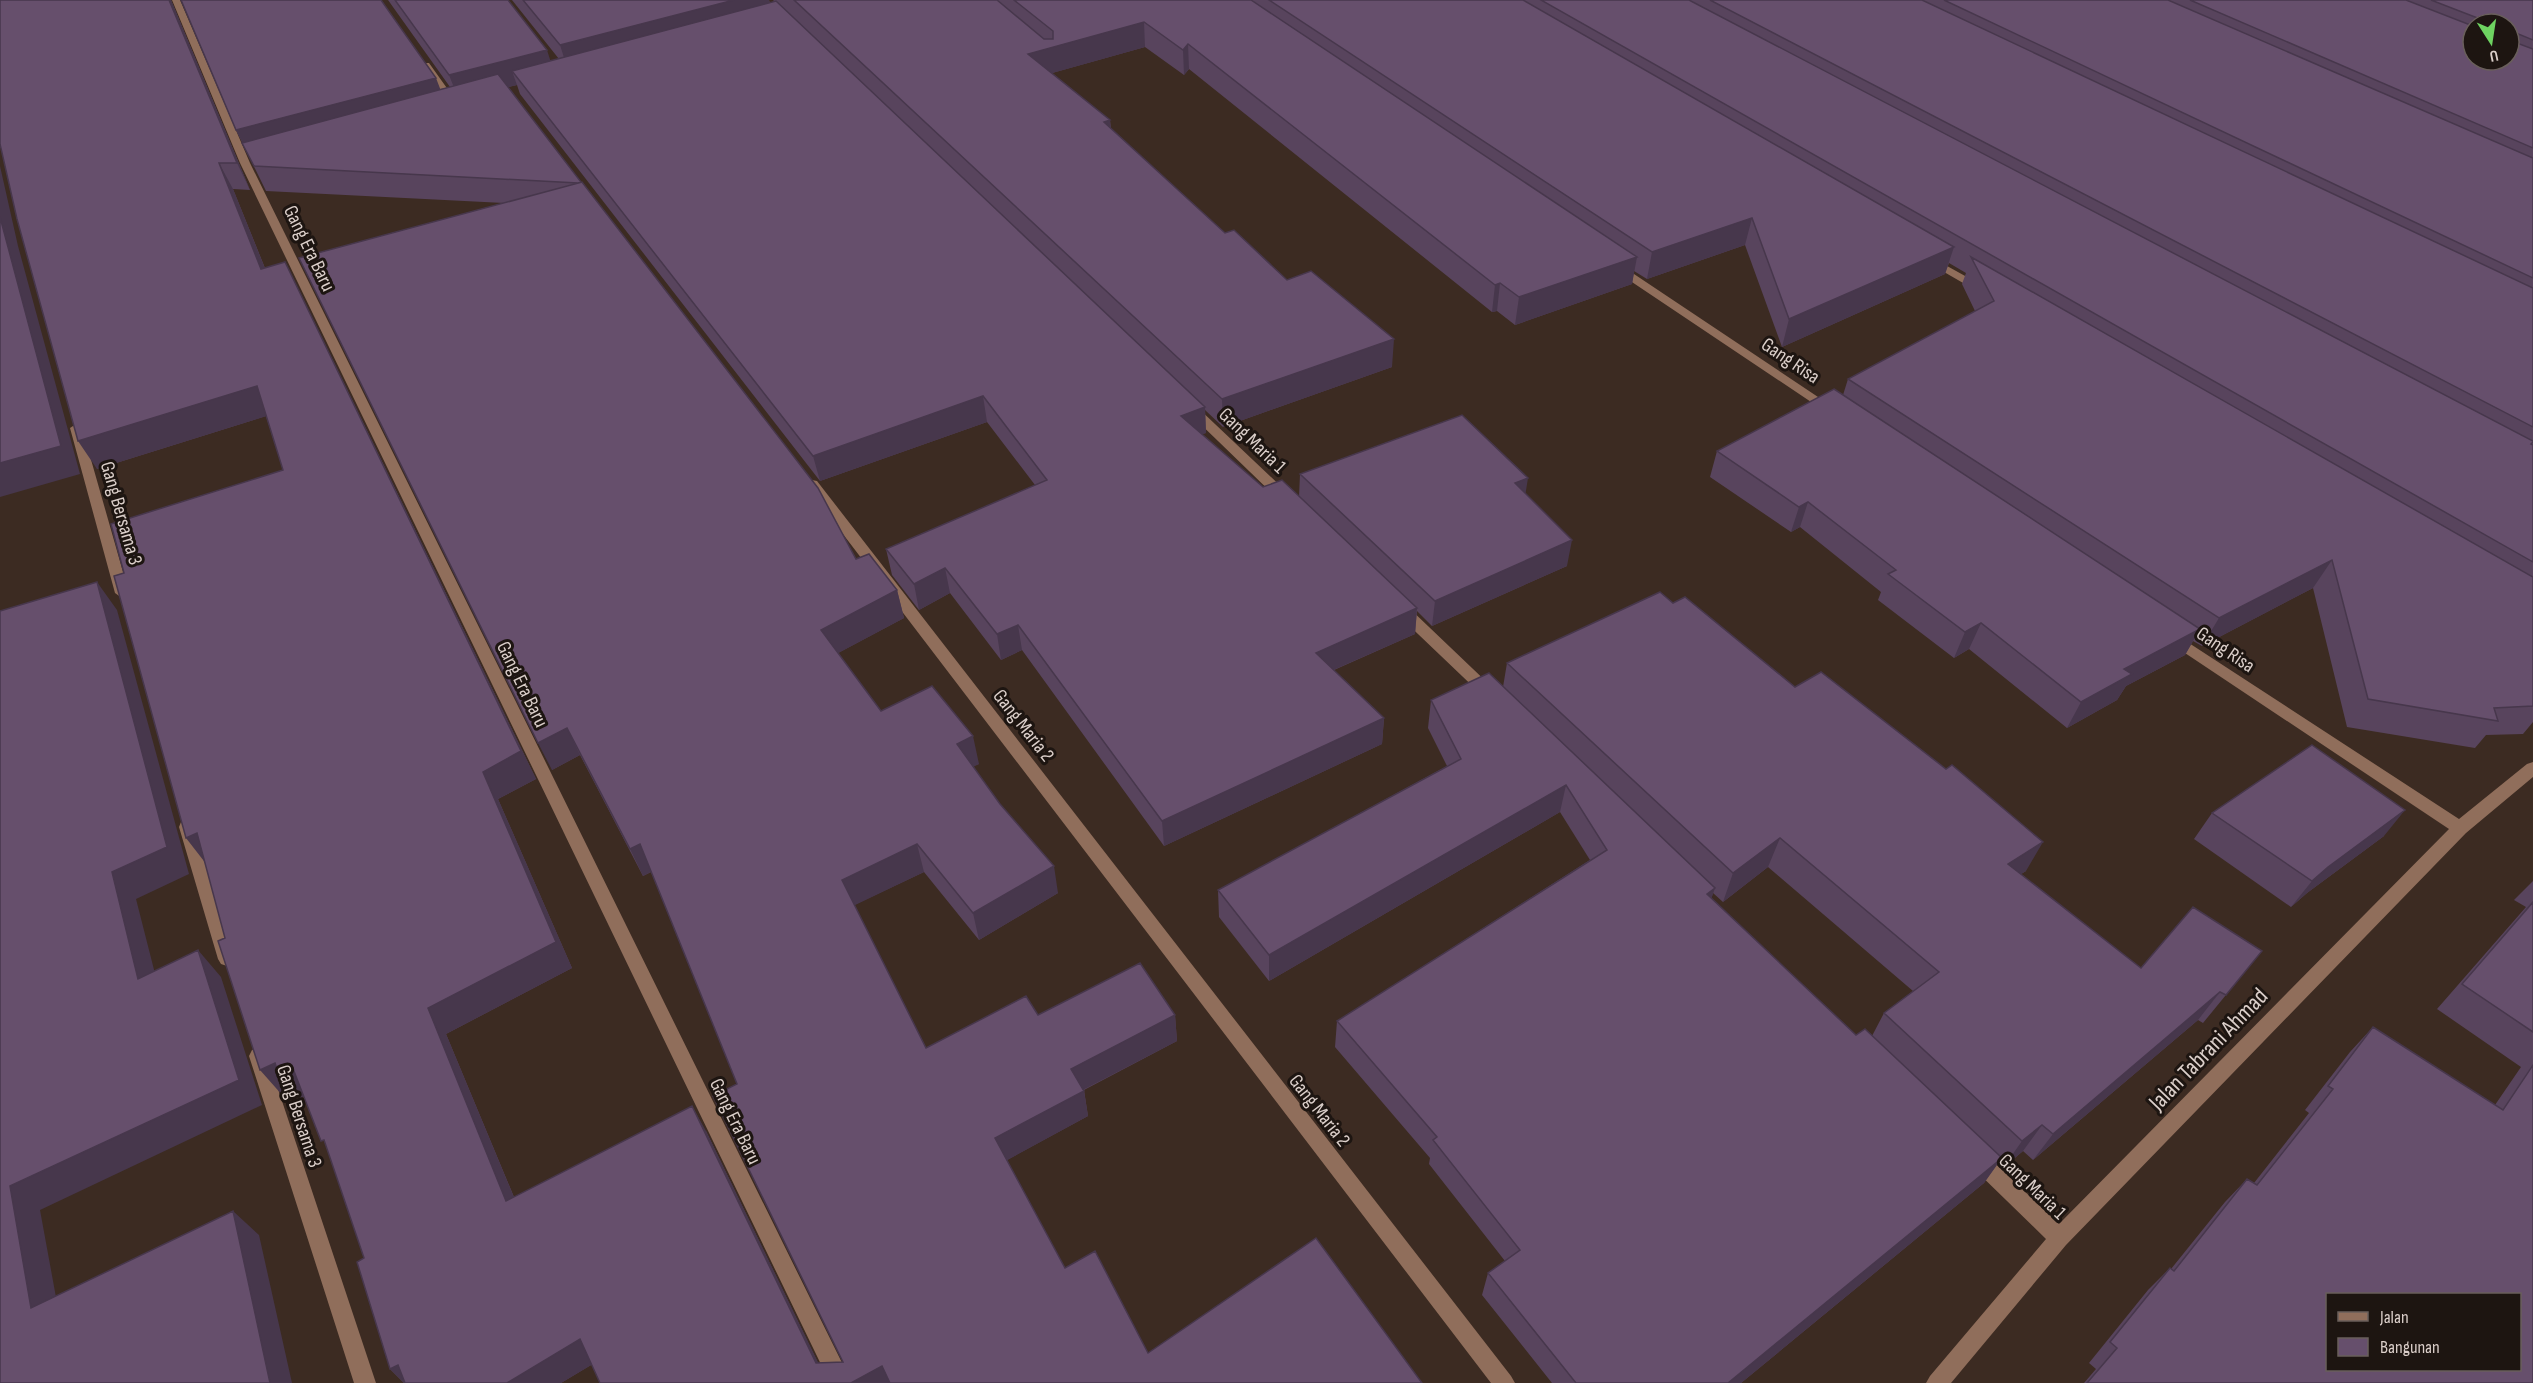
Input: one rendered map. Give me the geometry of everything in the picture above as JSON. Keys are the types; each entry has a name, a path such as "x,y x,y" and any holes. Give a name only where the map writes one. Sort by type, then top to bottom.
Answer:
{"street":[{"name":"Gang Era Baru","path":"176,0 251,162 841,1383"},
{"path":"422,58 456,107"},
{"path":"445,110 467,104"},
{"path":"1917,252 1989,294"},
{"name":"Gang Risa","path":"1608,262 1836,413"},
{"name":"Gang Maria 1","path":"1180,397 1292,504"},
{"name":"Gang Bersama 3","path":"73,417 127,611"},
{"name":"Gang Maria 2","path":"803,472 1504,1383"},
{"path":"1395,603 1499,702"},
{"name":"Gang Risa","path":"2163,631 2460,828"},
{"name":"Jalan Tabrani Ahmad","path":"1937,1383 2059,1238 2460,828 2533,768"},
{"path":"184,817 206,897 232,976"},
{"name":"Gang Bersama 3","path":"254,1044 365,1383"},
{"name":"Gang Maria 1","path":"1965,1147 2059,1238"}],"building":[{"path":"0,0 169,0 237,163 219,163 261,269 285,262 521,751 483,772 556,942 428,1008 506,1201 692,1106 816,1363 843,1362 713,1096 737,1084 640,844 630,849 567,728 538,743 299,258 582,182 818,488 856,559 869,554 897,590 821,630 881,711 932,686 973,736 957,744 1000,804 1054,866 973,913 917,844 842,880 926,1048 1026,996 1038,1015 1140,963 1175,1015 1071,1069 1084,1091 995,1138 1065,1268 1095,1251 1148,1353 1316,1238 1422,1383 890,1383 882,1366 851,1383 600,1383 580,1339 507,1383 405,1383 398,1365 390,1369 357,1262 364,1258 324,1140 321,1141 292,1066 278,1072 275,1063 260,1070 218,941 225,938 197,833 186,838 114,576 124,573 111,524 283,470 257,386 78,441 17,219 0,144"},
{"path":"181,0 381,0 436,78 236,130"},
{"path":"395,0 508,0 547,50 449,75"},
{"path":"523,0 734,0 560,45"},
{"path":"794,0 997,0 1044,39 1053,39 1053,31 1014,0 1251,0 1637,257 1519,297 1500,283 1495,285 1188,44 1183,50 1144,22 1028,54 1110,120 1104,122 1225,233 1234,230 1287,280 1311,271 1394,339 1222,399"},
{"path":"1269,0 1523,0 1954,247 1789,319 1752,218 1652,252"},
{"path":"1541,0 1689,0 2533,441 2531,444 2533,445 2533,562"},
{"path":"1710,0 1922,0 2533,288 2533,427"},
{"path":"1944,0 2168,0 2533,158 2533,278"},
{"path":"2190,0 2406,0 2461,21 2461,72 2521,72 2521,44 2533,49 2533,148"},
{"path":"2431,0 2533,0 2533,40 2521,35 2521,12 2462,12"},
{"path":"776,1 1205,407 1181,416 1263,487 1282,480 1417,608 1316,653 1384,718 1162,821 1018,625 997,634 945,568 914,584 886,549 1047,480 983,396 813,456 512,71"},
{"path":"498,74 581,182 254,166 242,143"},
{"path":"0,217 61,446 0,463"},
{"path":"1971,257 2533,577 2533,706 2494,708 2498,721 2368,699 2332,560 2219,618 1848,379 1994,301"},
{"path":"1834,389 2200,629 2124,669 2132,674 2081,702 1981,623 1965,632 1888,574 1896,570 1808,502 1799,507 1717,451"},
{"path":"1462,415 1528,478 1515,483 1572,540 1435,601 1300,474"},
{"path":"97,582 167,847 112,872 138,979 198,950 239,1080 10,1186 31,1308 233,1211 270,1383 0,1383 0,611"},
{"path":"1660,592 1673,603 1685,597 1795,687 1821,672 1946,769 1952,765 2043,842 2008,864 2141,968 2193,907 2262,951 2226,995 2220,992 2053,1134 2042,1125 2022,1141 1884,1013 1939,972 1780,838 1733,873 1507,663"},
{"path":"1489,673 1715,888 1707,894 1856,1035 1865,1029 2002,1158 1728,1383 1576,1383 1488,1273 1520,1250 1433,1140 1437,1137 1337,1021 1607,850 1566,785 1269,955 1218,890 1461,759 1431,700"},
{"path":"2312,745 2405,810 2312,881 2212,813"},
{"path":"2533,902 2533,1032 2462,984"},
{"path":"2373,1027 2503,1110 2533,1065 2533,1383 2087,1383 2117,1348 2110,1342 2170,1268 2174,1271 2247,1179 2257,1185 2333,1089 2328,1086"}]}
